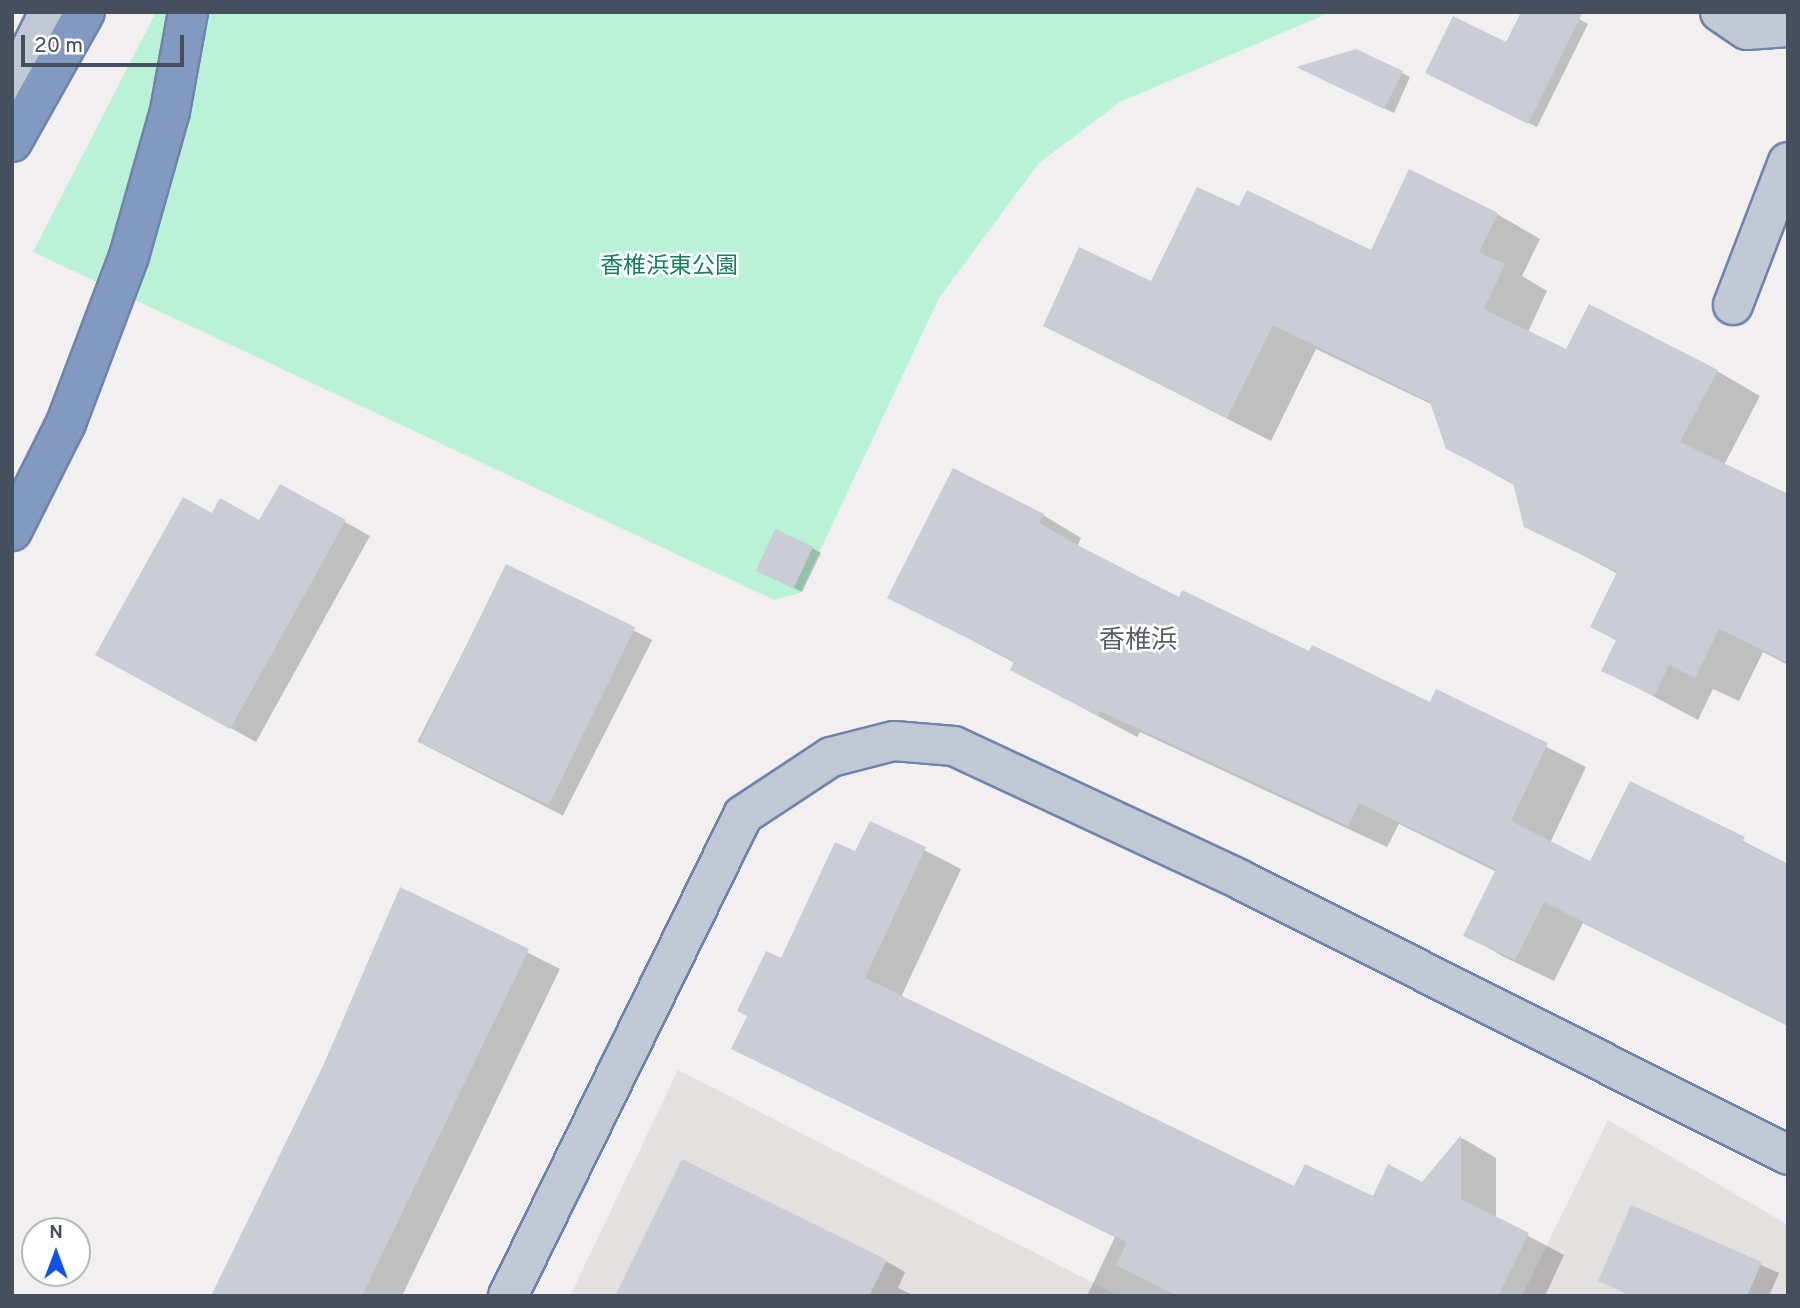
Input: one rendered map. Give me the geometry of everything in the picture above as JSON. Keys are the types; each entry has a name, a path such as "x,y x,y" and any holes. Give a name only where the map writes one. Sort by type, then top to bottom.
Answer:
{"highway":[{"path":"12,142 85,12"},
{"path":"12,531 66,423 130,256 170,111 188,12"}],"street":[{"path":"12,87 49,12"},
{"path":"1720,12 1747,30 1786,32"},
{"path":"1733,305 1788,162"},
{"path":"508,1296 743,815 831,757 894,741 954,746 1241,880 1788,1155"}],"shaded area":[{"path":"678,1070 1119,1296 570,1296"},
{"path":"1608,1120 1788,1225 1788,1296 1522,1296"}],"green space":[{"name":"香椎浜東公園","path":"156,12 1331,12 1120,102 1039,163 939,298 800,593 774,600 33,252"}],"building":[{"path":"1521,12 1583,12 1528,124 1425,73 1453,16 1506,42"},
{"path":"1356,49 1403,71 1384,109 1296,67"},
{"path":"1409,169 1498,213 1479,252 1505,264 1484,309 1566,349 1589,304 1718,370 1680,442 1788,494 1788,663 1719,629 1695,678 1669,665 1654,696 1601,671 1616,640 1590,627 1617,572 1524,527 1513,483 1446,449 1430,402 1273,325 1227,418 1043,326 1079,247 1151,281 1197,187 1239,206 1247,190 1371,250"},
{"path":"953,468 1044,514 1039,523 1179,597 1182,590 1309,651 1312,645 1430,702 1436,689 1548,743 1511,821 1590,861 1630,781 1745,837 1742,842 1788,864 1788,1026 1544,902 1515,960 1463,936 1496,869 1359,803 1348,826 1100,711 1098,716 1010,670 1014,661 887,598"},
{"path":"280,484 346,520 230,729 95,655 183,497 212,513 220,498 259,520"},
{"path":"775,529 813,547 794,588 756,571"},
{"path":"506,564 635,627 549,805 419,742"},
{"path":"870,821 926,847 865,978 1294,1186 1305,1164 1373,1196 1388,1164 1422,1182 1461,1135 1461,1199 1529,1233 1498,1296 1177,1296 1116,1265 1127,1242 731,1049 747,1016 737,1011 766,951 781,958 835,842 855,851"},
{"path":"400,887 529,949 362,1296 211,1296 323,1066"},
{"path":"682,1159 887,1260 869,1296 615,1296"},
{"path":"1631,1205 1762,1262 1747,1296 1632,1296 1598,1281"}],"district":[{"name":"香椎浜","path":"1138,642"}]}
